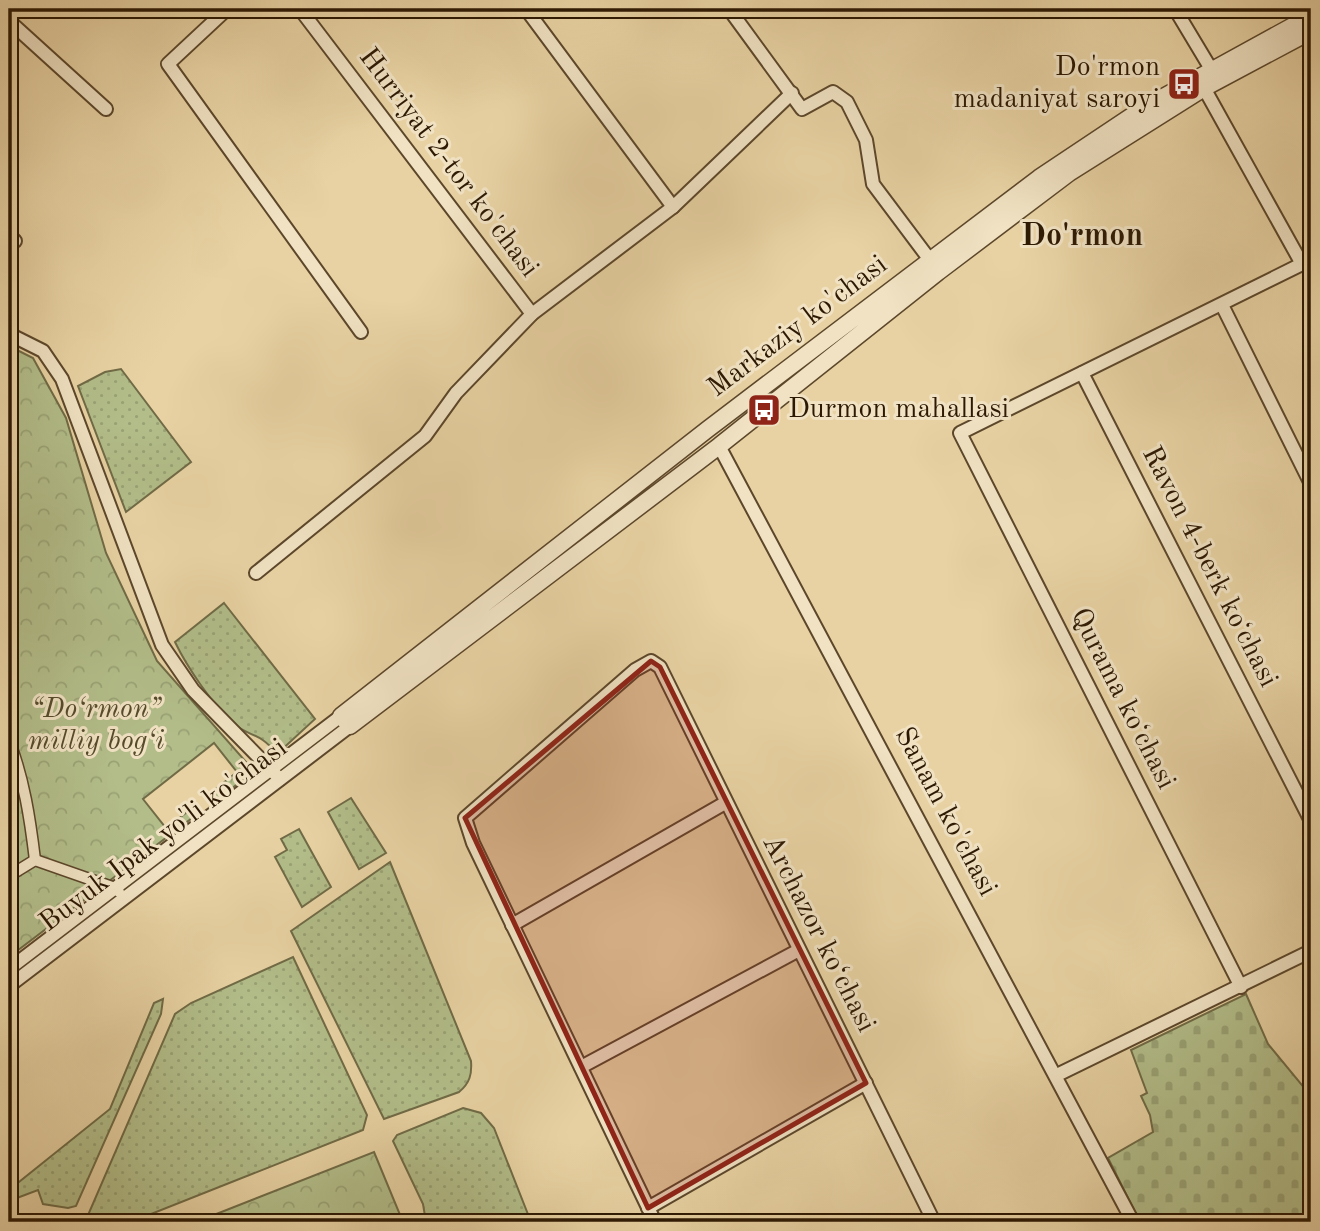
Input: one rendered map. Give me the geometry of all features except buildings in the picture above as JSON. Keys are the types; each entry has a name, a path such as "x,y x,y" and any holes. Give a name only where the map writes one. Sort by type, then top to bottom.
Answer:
{"street":[{"path":"227,9 168,64 361,332"},
{"name":"Hurriyat 2-tor ko'chasi","path":"300,9 532,314"},
{"path":"526,9 673,207"},
{"path":"729,9 802,109 834,92 842,95 866,139 873,184 934,266"},
{"path":"1082,373 1306,262 1207,78 1175,9"},
{"name":"Markaziy ko'chasi","path":"345,721 708,429 1091,157 1310,12"},
{"path":"9,21 106,109"},
{"name":"Markaziy ko'chasi","path":"1207,78 1311,31"},
{"path":"256,573 425,436 456,393 532,314 673,207 792,93"},
{"name":"Markaziy ko'chasi","path":"345,721 599,537 719,446 934,266"},
{"path":"1222,304 1311,484"},
{"path":"9,334 43,351 62,379 138,589 169,657 193,690 275,774"},
{"name":"Qurama koʻchasi","path":"1082,373 960,433 1241,988"},
{"name":"Ravon 4-berk koʻchasi","path":"1082,373 1311,821"},
{"name":"Sanam ko'chasi","path":"708,429 1057,1075 1133,1222"},
{"path":"589,523 599,537"},
{"name":"Archazor ko‘chasi","path":"512,925 473,843 465,818 635,670 651,661 660,667 934,1222"},
{"name":"Buyuk Ipak yo'li ko'chasi","path":"9,986 120,893 345,721"},
{"path":"9,740 19,766 29,809 35,860"},
{"path":"655,1222 512,925 725,803"},
{"path":"9,876 35,860"},
{"path":"35,860 120,893"},
{"name":"Buyuk Ipak yo'li ko'chasi","path":"9,970 120,893"},
{"path":"581,1067 799,950"},
{"path":"1057,1075 1241,988 1311,951"},
{"path":"648,1208 866,1083"}],"highlighted area":[{"path":"651,661 660,667 866,1083 648,1208 465,818"}],"green space":[{"name":"“Do‘rmon” milliy bog‘i","path":"9,346 33,358 66,418 106,553 157,661 254,771 213,803 207,796 237,772 214,743 143,799 166,828 191,809 196,815 9,957"},
{"path":"121,369 191,462 126,512 78,386 105,372"},
{"path":"224,603 315,719 277,754 265,741 238,727 225,715 201,685 175,642"},
{"path":"351,798 386,853 359,869 328,812"},
{"path":"299,829 331,887 302,907 275,857 287,850 281,839"},
{"path":"390,862 471,1061 471,1074 459,1092 384,1119 291,931"},
{"path":"293,957 367,1115 363,1130 131,1222 85,1222 175,1014 191,1003"},
{"path":"1246,994 1268,1044 1311,1096 1311,1222 1140,1222 1108,1158 1153,1132 1150,1115 1141,1096 1147,1093 1131,1050"},
{"path":"163,999 161,1014 76,1206 68,1208 43,1204 38,1190 9,1201 9,1190 110,1109 154,1003"},
{"path":"463,1108 481,1113 494,1128 531,1222 426,1222 423,1204 393,1141 397,1135"},
{"path":"374,1152 403,1222 196,1222"}],"place":[{"name":"Do'rmon madaniyat saroyi","path":"1184,84"},
{"name":"Durmon mahallasi","path":"764,410"}],"district":[{"name":"Do'rmon","path":"1082,237"}]}
